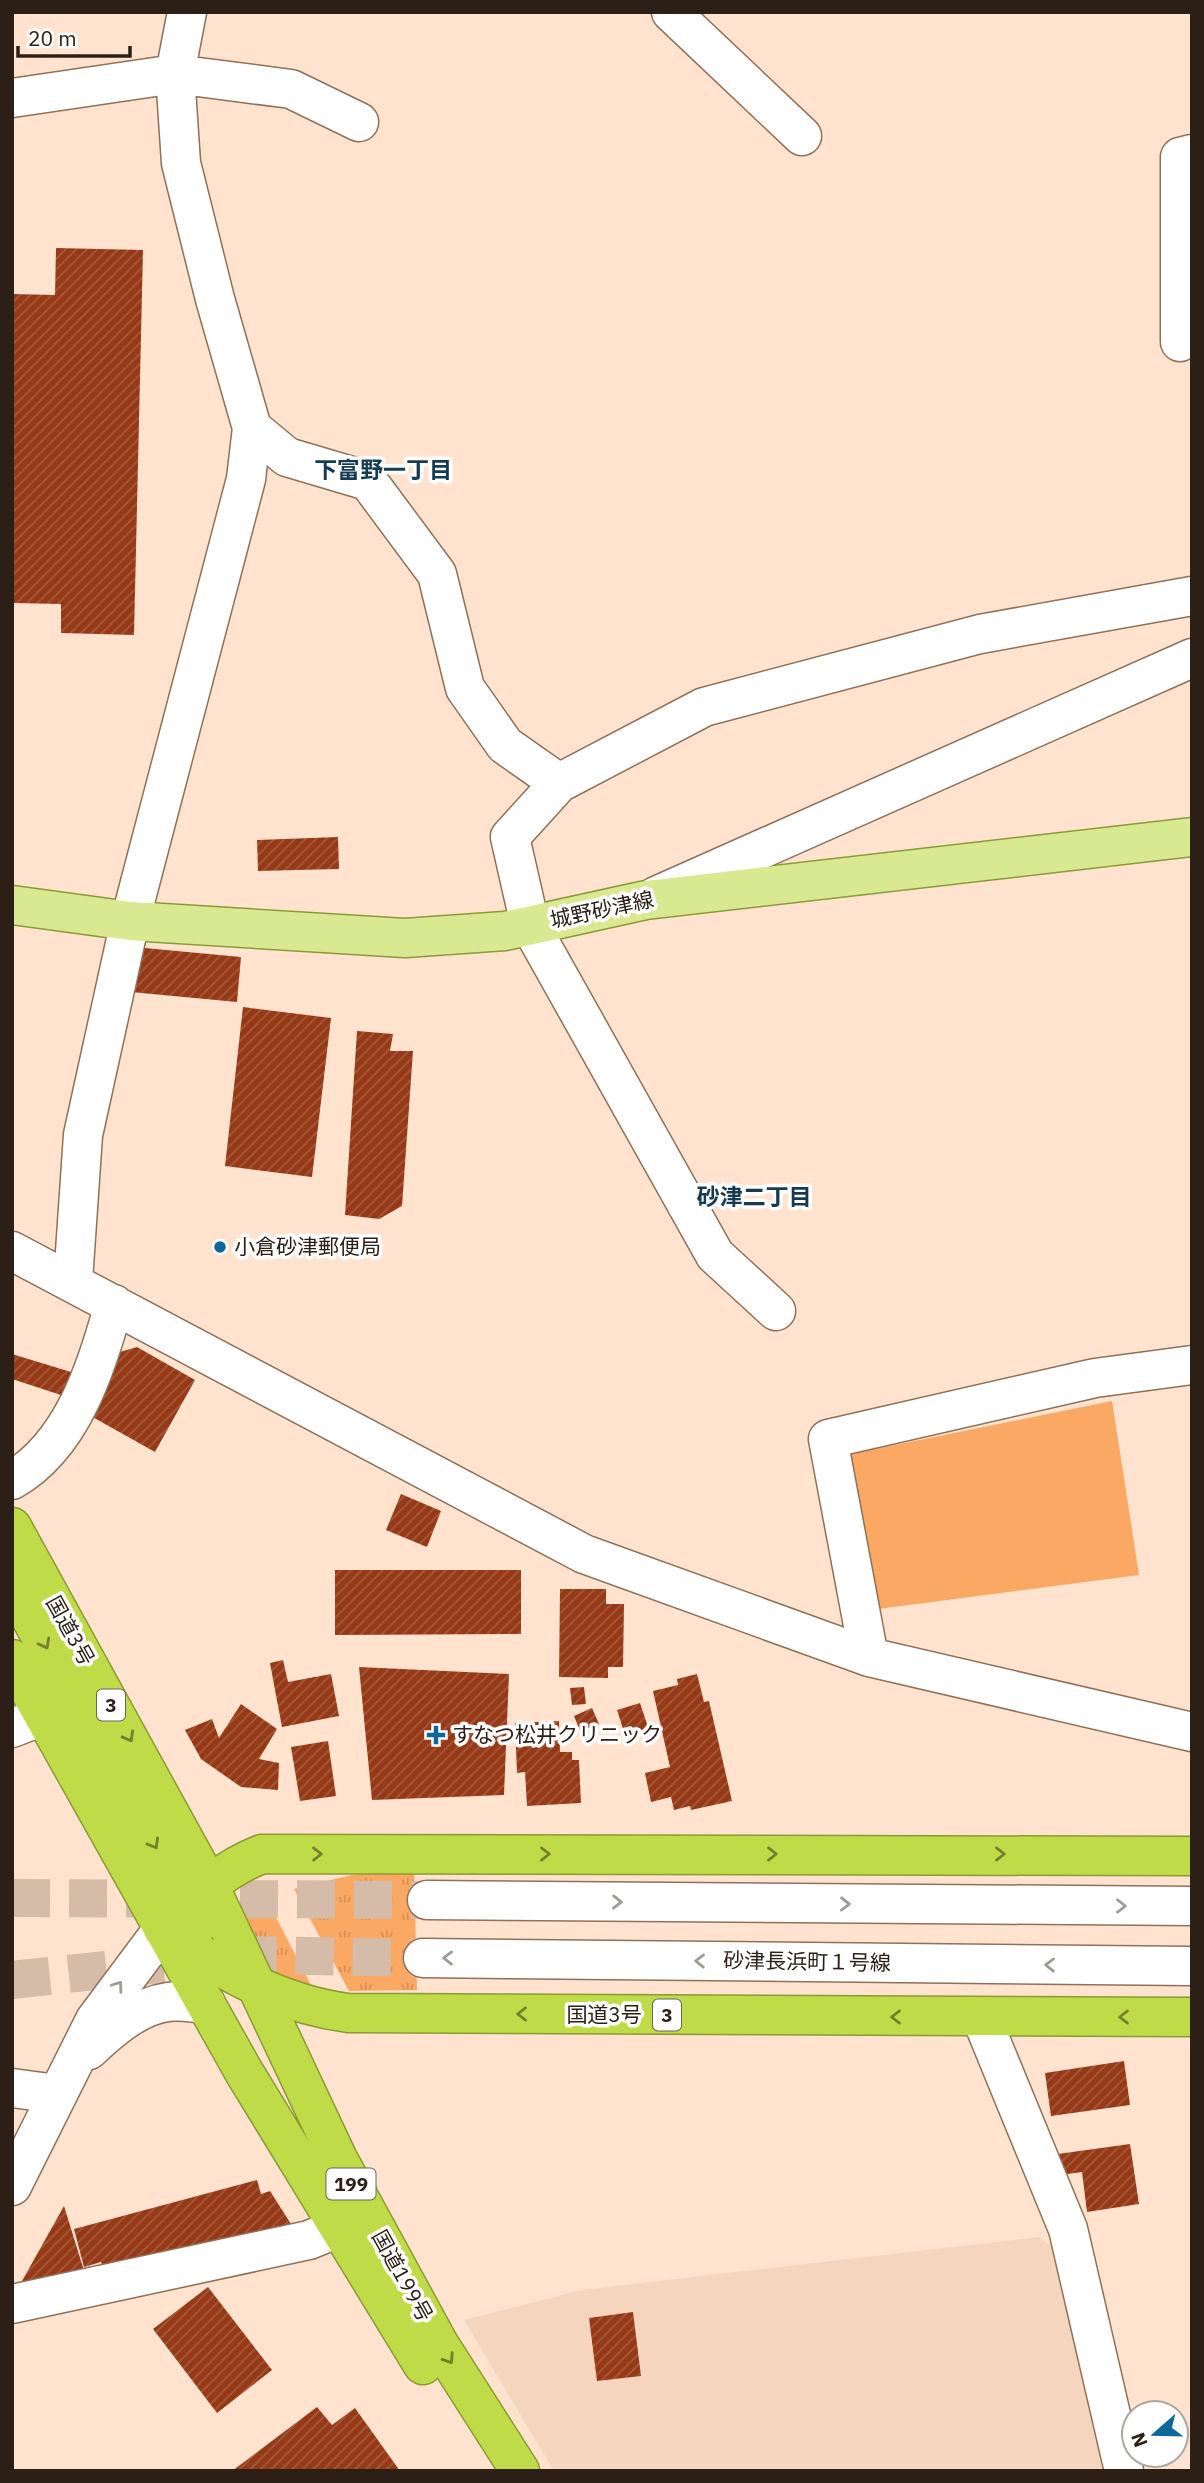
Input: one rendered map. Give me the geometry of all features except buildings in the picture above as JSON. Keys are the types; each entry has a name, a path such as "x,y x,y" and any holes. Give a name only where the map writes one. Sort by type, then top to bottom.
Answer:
{"highway":[{"name":"国道3号","path":"12,1527 173,1815 218,1988 316,2009 348,2013 1192,2017"},
{"path":"12,1584 195,1907 234,1865 262,1854"},
{"name":"国道3号","path":"12,1659 27,1722 195,1907"},
{"path":"173,1815 207,1845 237,1854 1192,1856"},
{"name":"国道199号","path":"195,1907 218,1988 338,2228 489,2471"},
{"path":"218,1988 341,2202 384,2302"},
{"name":"国道199号","path":"218,1988 299,2077 338,2159 439,2344 520,2471"},
{"path":"299,2077 303,2057 310,2043 333,2022 348,2013"}],"main road":[{"name":"城野砂津線","path":"12,905 130,921 405,938 505,931 646,900 1192,837"}],"street":[{"path":"73,1281 83,1135 130,921 246,479 252,428 215,299 181,163 175,74 187,12"},
{"path":"671,12 802,136"},
{"path":"12,98 175,74 291,89 359,122"},
{"path":"1180,342 1180,157 1192,154"},
{"path":"252,428 287,457 368,481 438,574 465,688 505,745 559,783"},
{"path":"776,1311 715,1255 530,925 510,837 559,783 704,707 980,634 1192,596"},
{"path":"646,900 1192,658"},
{"path":"12,1251 584,1554 869,1657 1192,1732"},
{"path":"12,1480 46,1454 66,1427 103,1347 114,1304"},
{"path":"869,1657 828,1439 1095,1378 1192,1365"},
{"path":"426,1900 1192,1906"},
{"path":"12,2186 95,2020 116,1988 195,1907"},
{"name":"砂津長浜町１号線","path":"423,1958 1192,1966"},
{"path":"12,2088 64,2080 125,2020 218,1988"},
{"path":"981,2017 1068,2229 1124,2471"},
{"path":"12,2304 309,2239 338,2228"}],"shaded area":[{"path":"1039,2237 1063,2255 1114,2471 554,2471 464,2320 581,2290"}],"green space":[{"path":"1112,1401 1139,1575 878,1609 846,1455"},
{"path":"414,1870 417,1990 349,1991 294,1889 352,1875"},
{"path":"266,1898 313,1989 273,1972 262,1959 246,1919 251,1909"}],"tunnel":[{"path":"12,1898 427,1900"},
{"path":"12,1980 245,1955 423,1958"}],"place":[{"name":"小倉砂津郵便局","path":"220,1247"},
{"name":"すなつ松井クリニック","path":"436,1735"}],"district":[{"name":"下富野一丁目","path":"383,470"},
{"name":"砂津二丁目","path":"754,1197"}]}
